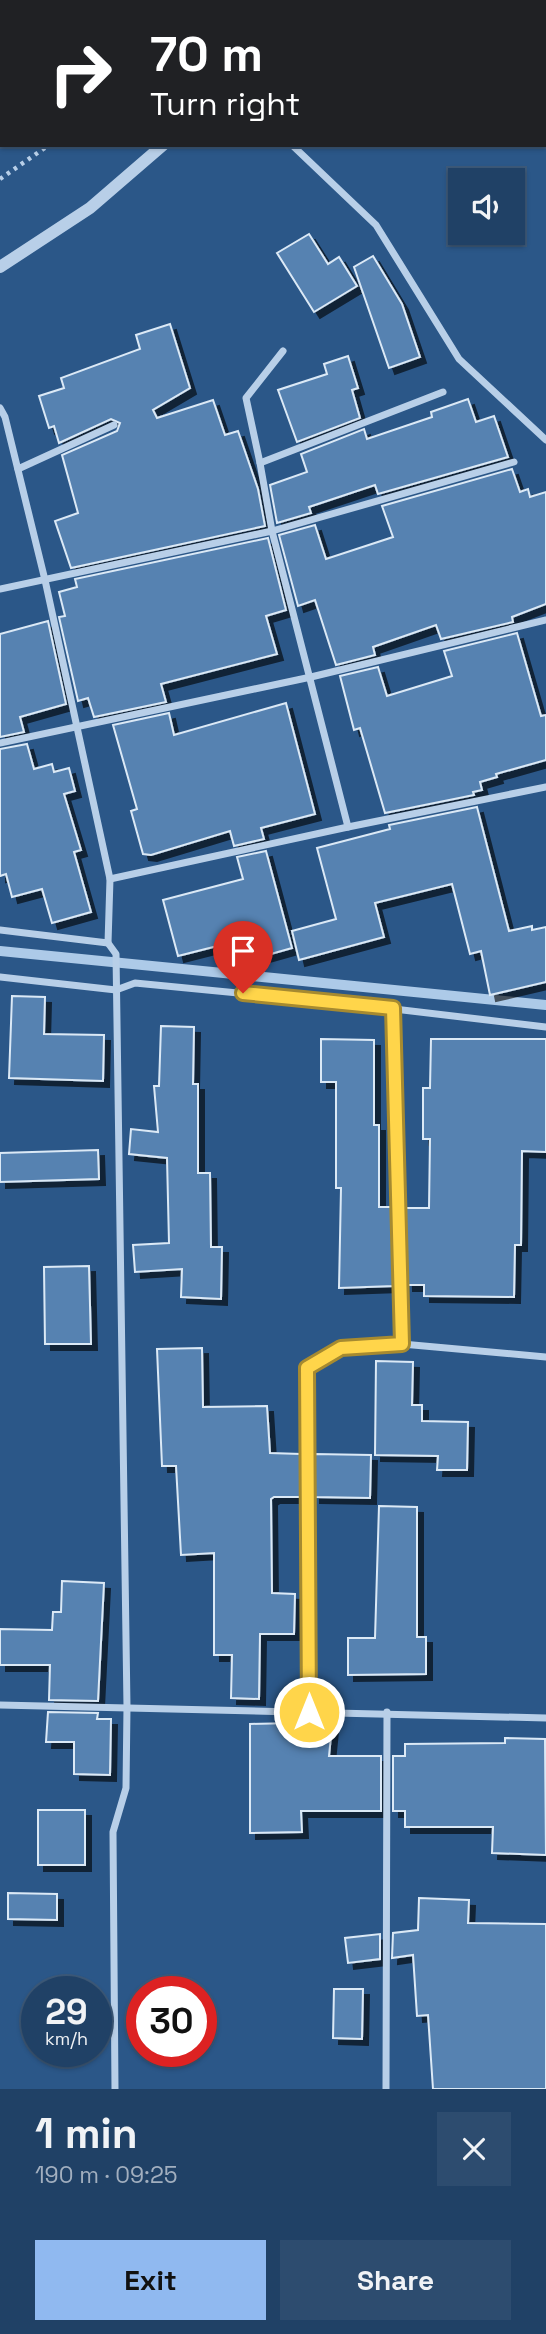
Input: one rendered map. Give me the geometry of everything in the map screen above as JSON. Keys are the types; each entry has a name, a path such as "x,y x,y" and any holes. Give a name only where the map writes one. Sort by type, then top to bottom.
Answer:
{"street":[{"path":"0,268 90,208 161,147"},
{"path":"294,147 376,225 458,359 546,440"},
{"path":"283,351 246,398 272,531 348,827"},
{"path":"260,463 443,392"},
{"path":"0,408 45,580 110,879 108,943 116,954 127,1707 126,1788 113,1832 115,2089"},
{"path":"18,469 114,425"},
{"path":"0,589 272,531 514,462"},
{"path":"0,743 311,677 546,620"},
{"path":"110,879 348,827 546,788"},
{"path":"0,930 108,943"},
{"path":"0,977 116,990 135,983 393,1008 546,1027"},
{"path":"393,1008 402,1344"},
{"path":"309,1712 307,1368 341,1348 402,1344 546,1357"},
{"path":"0,1705 387,1712 546,1718"},
{"path":"386,2089 387,1712"}],"path":[{"path":"0,179 45,147"}],"building":[{"path":"309,234 328,264 339,257 357,286 314,312 277,253"},
{"path":"373,256 402,304 420,357 389,368 354,267"},
{"path":"170,324 190,388 153,410 157,418 213,400 225,435 238,431 258,489 265,526 71,568 55,521 78,513 62,455 117,431 120,423 111,419 59,443 54,426 49,428 39,396 64,388 61,378 140,349 136,335"},
{"path":"348,356 358,388 352,390 360,418 297,442 278,390 327,374 324,364"},
{"path":"468,399 476,422 494,416 508,457 378,494 375,485 309,507 311,513 277,523 270,485 307,472 301,454 364,429 367,439 432,417 431,412"},
{"path":"512,469 520,492 528,489 530,497 546,492 546,604 512,617 513,622 441,639 436,625 373,647 375,655 336,665 315,600 298,606 279,535 315,525 326,559 393,537 382,506"},
{"path":"268,538 286,610 266,616 277,654 161,684 166,702 94,717 88,698 78,701 59,617 65,616 59,592 77,587 75,579"},
{"path":"48,621 66,704 20,717 24,732 0,737 0,634"},
{"path":"517,633 541,716 546,715 546,760 496,774 497,777 480,782 482,790 473,792 474,795 385,813 360,728 354,730 340,676 378,667 387,696 452,676 444,651"},
{"path":"286,703 315,814 261,828 264,839 234,846 230,831 151,855 143,854 131,811 137,809 113,725 169,713 174,735"},
{"path":"27,744 34,769 52,764 54,772 69,768 75,791 64,794 81,850 74,852 91,912 52,923 42,889 12,897 6,874 0,876 0,749"},
{"path":"477,807 509,931 532,926 532,930 546,927 546,982 490,995 481,951 470,954 452,884 375,903 384,937 299,960 292,931 336,919 317,848 390,829 389,825"},
{"path":"266,851 292,948 246,961 241,940 178,956 163,900 243,879 237,857"},
{"path":"12,996 45,997 44,1034 104,1035 103,1081 9,1078"},
{"path":"161,1026 194,1027 193,1084 198,1084 198,1173 210,1173 211,1247 222,1247 221,1299 181,1297 182,1269 135,1272 133,1245 169,1243 167,1158 129,1154 131,1129 158,1132 154,1086 159,1086"},
{"path":"321,1039 374,1040 374,1125 379,1125 379,1207 392,1207 394,1286 339,1288 341,1188 336,1188 336,1082 321,1082"},
{"path":"431,1039 546,1039 546,1152 522,1151 521,1245 515,1245 514,1297 424,1296 424,1285 407,1285 404,1208 429,1208 430,1139 423,1139 423,1088 430,1088"},
{"path":"98,1150 99,1179 0,1182 0,1153"},
{"path":"89,1266 91,1344 45,1344 44,1267"},
{"path":"202,1348 203,1407 267,1406 270,1453 301,1454 302,1497 271,1499 272,1593 295,1594 294,1634 260,1634 259,1699 231,1698 232,1655 214,1655 214,1553 181,1555 176,1466 162,1466 157,1349"},
{"path":"376,1361 413,1362 412,1405 422,1405 422,1421 468,1422 467,1470 437,1470 438,1456 375,1455"},
{"path":"314,1454 371,1455 370,1498 314,1497"},
{"path":"379,1506 417,1507 417,1637 426,1637 426,1674 348,1675 348,1638 375,1638"},
{"path":"62,1581 104,1583 98,1701 49,1700 50,1665 0,1665 0,1629 52,1630 53,1612 61,1612"},
{"path":"48,1712 98,1713 97,1719 111,1719 110,1775 74,1774 74,1742 46,1742"},
{"path":"250,1724 332,1726 329,1756 381,1756 381,1811 301,1811 302,1832 250,1833"},
{"path":"505,1738 545,1739 546,1855 492,1853 493,1827 405,1827 405,1811 393,1811 393,1756 405,1756 405,1744 505,1743"},
{"path":"38,1810 85,1810 85,1865 38,1865"},
{"path":"8,1893 57,1894 57,1920 8,1919"},
{"path":"419,1898 469,1900 468,1923 546,1924 546,2089 433,2089 428,2015 417,2016 413,1955 392,1958 393,1933 418,1930"},
{"path":"380,1934 380,1959 348,1963 345,1938"},
{"path":"334,1989 363,1989 362,2039 333,2038"}],"waterway":[{"path":"0,951 546,1005"}],"route":[{"path":"243,993 393,1008 402,1344 341,1348 307,1368 309,1712"}]}
